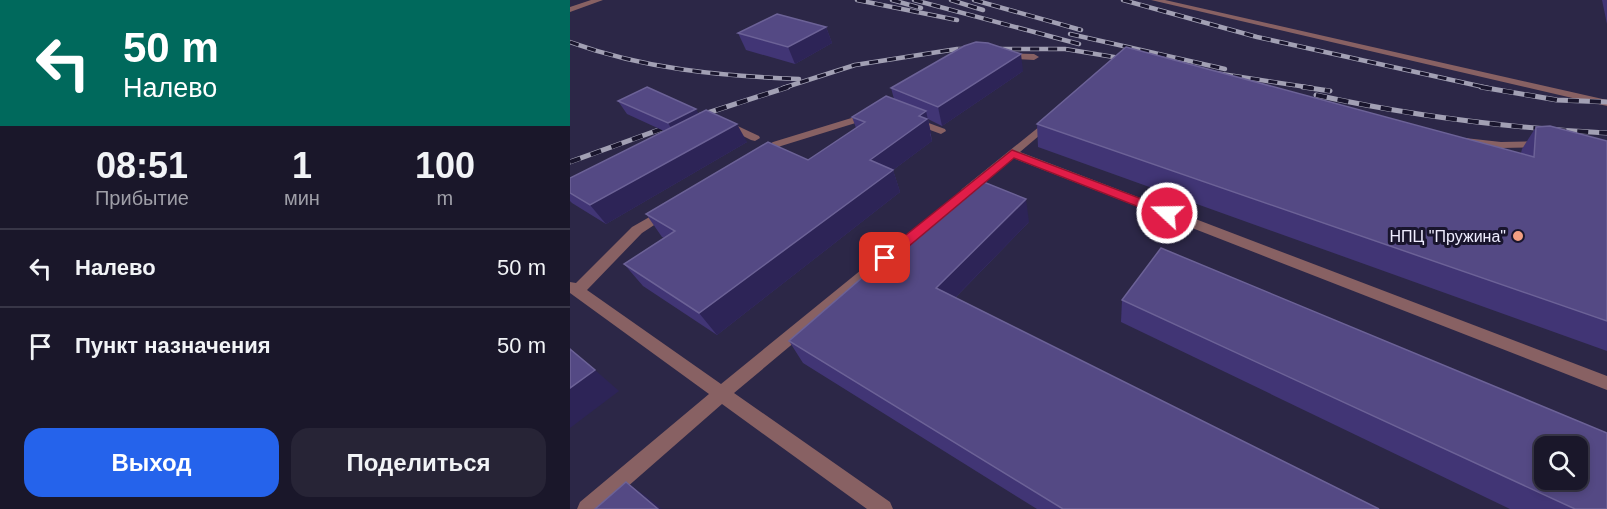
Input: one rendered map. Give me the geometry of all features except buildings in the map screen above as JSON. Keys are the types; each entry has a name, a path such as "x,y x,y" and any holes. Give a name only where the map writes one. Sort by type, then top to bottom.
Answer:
{"lane":[{"path":"570,10 599,0"},
{"path":"1155,0 1607,103"},
{"path":"989,55 1034,57"},
{"path":"747,162 777,144 887,110"},
{"path":"958,198 1057,115"},
{"path":"909,118 941,131"},
{"path":"719,120 755,138"},
{"path":"1453,138 1501,145 1539,143 1550,146"},
{"path":"1012,153 1607,383"},
{"path":"677,205 637,230 574,289 883,509"},
{"path":"587,509 722,393 894,251"}],"shaded area":[{"path":"570,0 1607,0 1607,509 570,509"}],"railway":[{"path":"857,0 957,20"},
{"path":"892,0 921,8"},
{"path":"914,0 1079,44"},
{"path":"951,0 983,10"},
{"path":"974,0 1081,30"},
{"path":"1123,0 1257,37 1488,88"},
{"path":"1070,34 1225,69"},
{"path":"570,42 626,59 683,70 799,79"},
{"path":"783,88 855,65 957,49 1065,49 1132,60"},
{"path":"1215,73 1313,88"},
{"path":"695,117 788,87"},
{"path":"1303,87 1330,91"},
{"path":"1481,87 1557,100 1607,102"},
{"path":"1316,95 1461,120 1607,133"},
{"path":"570,162 675,124"}],"place":[{"name":"НПЦ \"Пружина\"","path":"1518,236"}],"route":[{"path":"885,258 1012,153 1167,213"}]}
